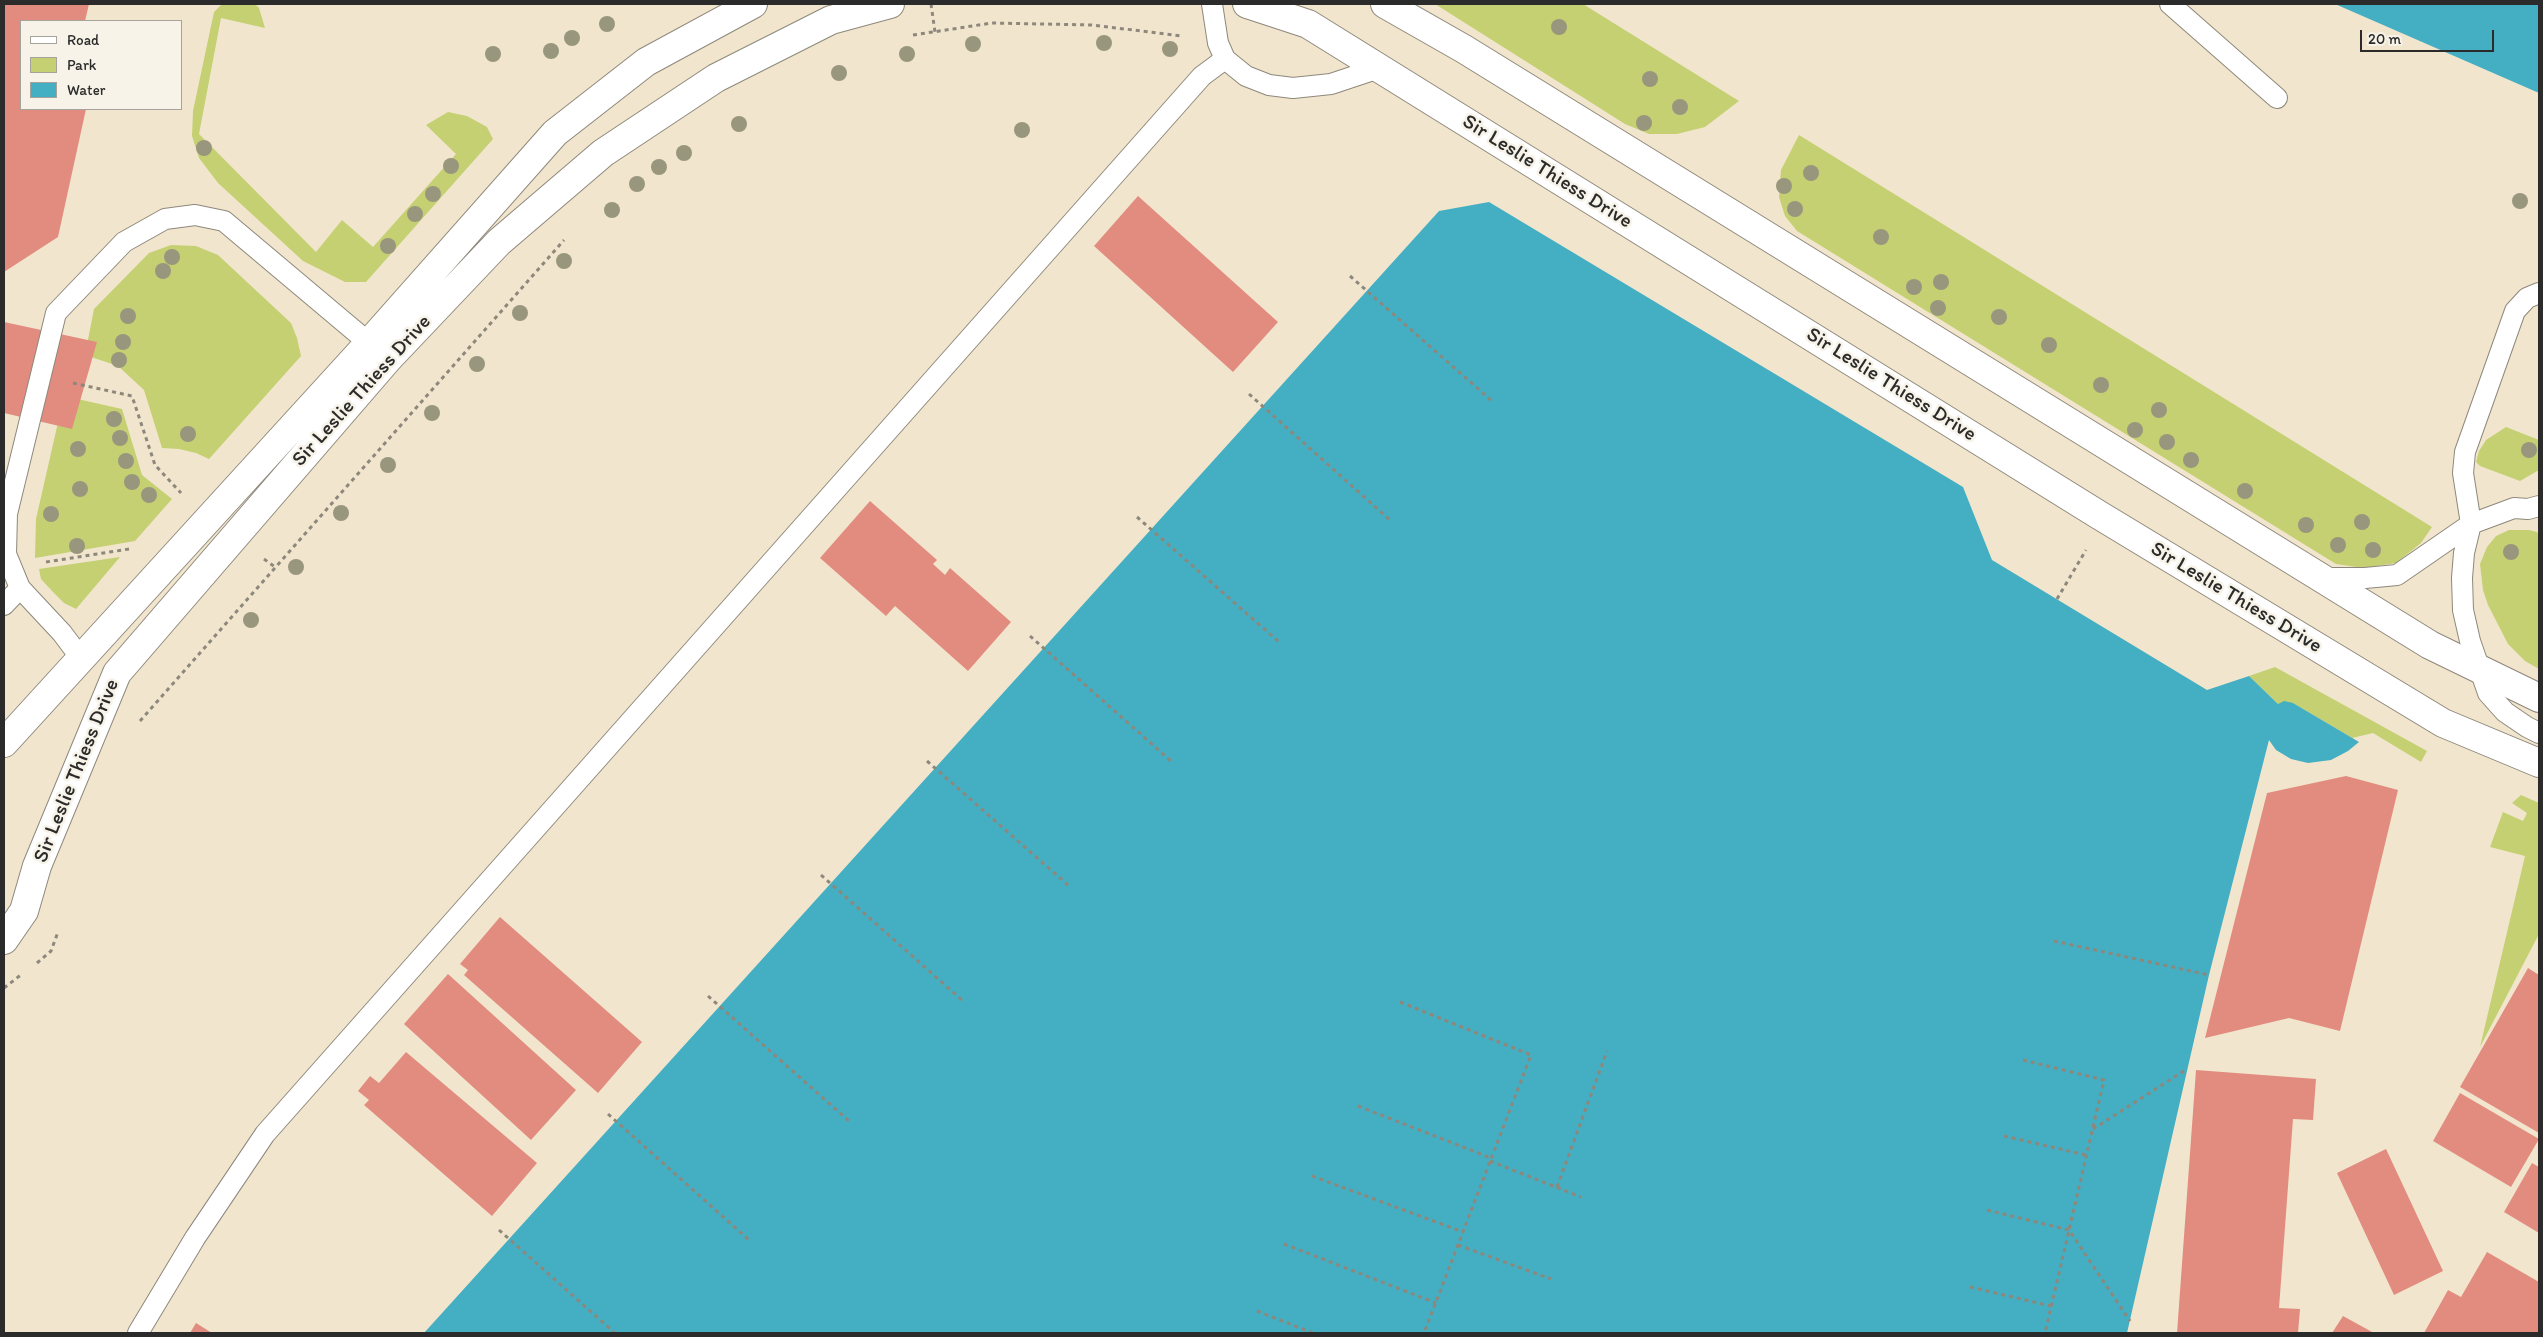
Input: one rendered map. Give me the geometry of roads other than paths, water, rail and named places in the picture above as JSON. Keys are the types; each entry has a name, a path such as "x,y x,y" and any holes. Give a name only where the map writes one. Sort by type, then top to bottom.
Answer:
{"street":[{"name":"Sir Leslie Thiess Drive","path":"4,743 80,657 369,343 555,133 646,62 753,4"},
{"name":"Sir Leslie Thiess Drive","path":"4,940 24,911 37,866 117,673 414,332 499,242 603,153 716,78 832,20 890,4"},
{"name":"Sir Leslie Thiess Drive","path":"1246,4 1308,24 2099,515 2443,723 2539,763"},
{"path":"1385,4 1464,49 2430,644 2539,698"}],"lane":[{"path":"1212,4 1221,51 1246,76 1269,85 1293,88 1331,84 1380,68"},
{"path":"2170,4 2277,98"},
{"path":"138,1333 195,1238 265,1134 1202,76 1221,51"},
{"path":"4,605 12,591 12,567 6,554 7,514 39,376 56,313 124,242 165,219 195,216 224,221 369,343"},
{"path":"2539,293 2527,298 2515,311 2465,452 2463,473 2472,524 2464,554 2462,594 2463,610 2479,669 2488,693 2505,712 2526,727 2539,732"},
{"path":"2322,578 2365,578 2397,575 2472,524 2514,508 2528,509 2539,506"},
{"path":"12,591 62,633 80,657"}],"water":[{"path":"2335,4 2539,4 2539,93"},
{"path":"1489,202 1963,487 1992,560 2207,690 2249,676 2278,704 2284,701 2293,703 2359,742 2348,751 2331,760 2308,763 2291,759 2276,750 2269,740 2209,975 2127,1333 424,1333 1439,211"}]}
